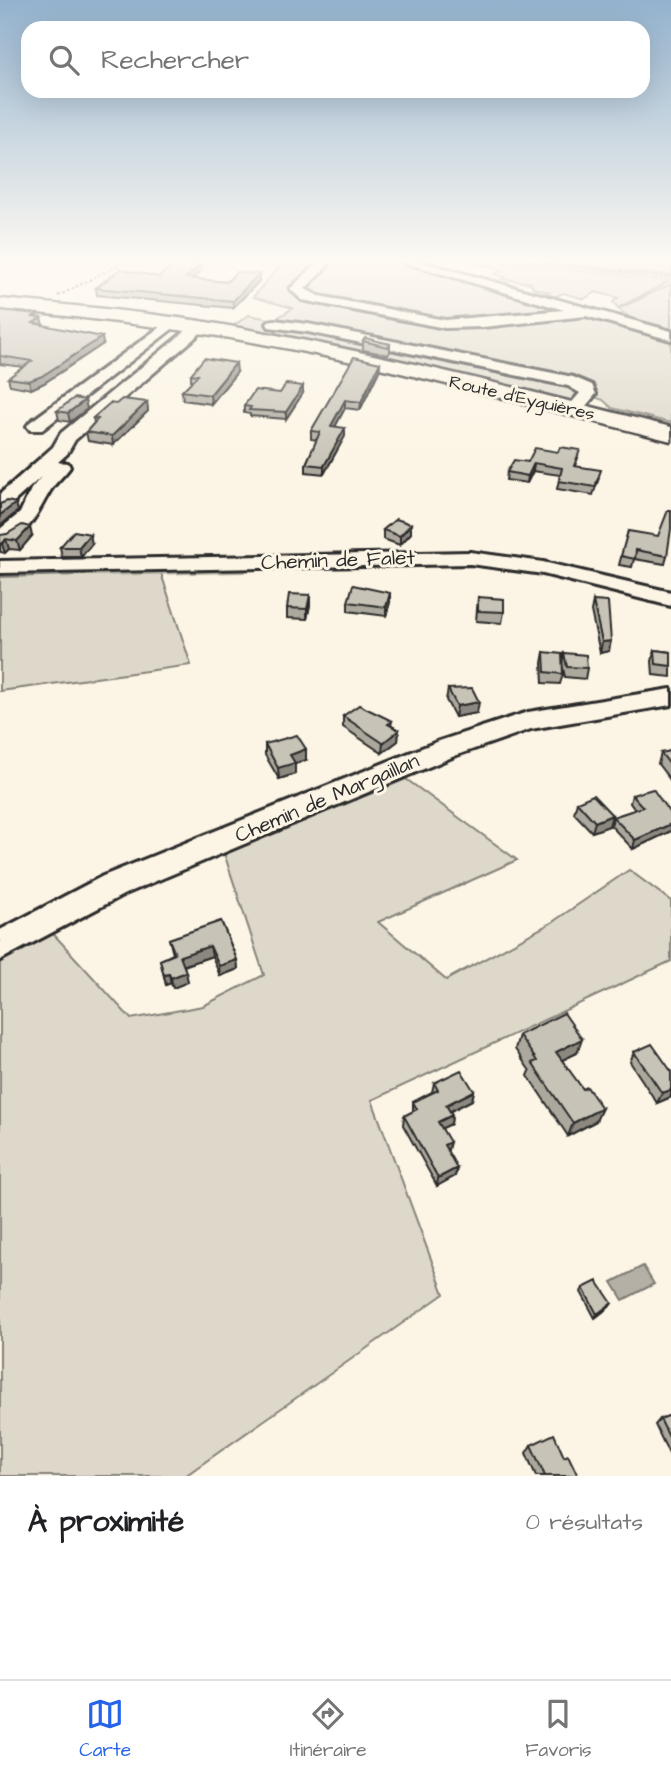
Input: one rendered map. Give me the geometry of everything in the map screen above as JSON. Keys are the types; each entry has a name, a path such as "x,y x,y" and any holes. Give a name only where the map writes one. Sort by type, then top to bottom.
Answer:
{"main road":[{"name":"Route d'Eyguières","path":"208,329 335,354 671,434"}],"street":[{"path":"36,426 163,329"},
{"path":"0,504 61,450 67,437 197,329"},
{"path":"312,329 573,382 586,388 588,394 575,410"},
{"path":"643,329 671,337"},
{"path":"3,537 28,516 41,489 72,456 67,437"},
{"name":"Chemin de Falet","path":"0,567 470,558 543,568 671,599"},
{"name":"Chemin de Margaillan","path":"0,946 114,885 448,748 528,721 671,697"}],"shaded area":[{"path":"234,329 636,329 671,339 671,423 612,408 603,400 580,392 569,405"},
{"path":"161,573 191,665 0,691 0,577"},
{"path":"406,779 517,860 378,922 446,980 551,923 629,870 671,901 671,961 372,1100 444,1294 185,1476 0,1476 0,955 48,928 131,1019 203,1006 264,975 222,847 348,803"},
{"path":"643,1266 654,1284 623,1300 612,1282"}],"building":[{"path":"0,329 62,329 102,337 42,376 29,381 8,378 32,361 0,356"},
{"path":"365,338 390,344 388,347 363,341"},
{"path":"354,357 380,363 361,402 345,400 331,426 345,428 324,466 306,464 320,432 311,431"},
{"path":"204,358 236,363 210,395 182,391 198,375 191,374"},
{"path":"286,384 303,386 286,412 249,410 251,407 244,406 255,390 280,393"},
{"path":"74,398 85,400 68,413 57,411"},
{"path":"122,399 147,402 112,436 86,432 98,419 93,418 110,403 116,404"},
{"path":"560,447 580,450 574,466 601,470 595,487 559,481 562,468 534,463 528,476 507,472 514,460 528,462 535,448 558,452"},
{"path":"7,501 16,503 0,515 0,504"},
{"path":"668,510 671,510 671,529 667,556 636,550 635,559 621,556 628,531 658,536"},
{"path":"396,519 411,524 400,536 383,530"},
{"path":"22,525 30,527 17,541 6,539 0,543 0,535"},
{"path":"74,531 90,534 79,547 60,547"},
{"path":"353,585 390,593 386,607 348,602"},
{"path":"289,594 310,595 307,609 287,608"},
{"path":"478,597 504,599 504,612 478,611"},
{"path":"593,601 608,602 611,641 602,642"},
{"path":"655,650 671,652 671,666 656,664"},
{"path":"544,652 562,654 563,674 545,672"},
{"path":"564,653 586,655 587,668 567,667"},
{"path":"472,688 479,702 457,706 448,689"},
{"path":"359,705 392,721 388,724 399,730 383,743 343,716"},
{"path":"297,735 306,749 290,755 295,763 278,768 265,744"},
{"path":"671,751 671,766 661,753"},
{"path":"653,789 671,815 671,824 635,840 613,817 643,807 632,795"},
{"path":"593,795 612,815 595,822 577,802"},
{"path":"221,921 237,960 219,966 210,946 180,956 186,972 171,978 169,974 164,975 160,960 175,954 169,939"},
{"path":"564,1013 582,1039 556,1052 583,1089 587,1087 602,1108 573,1123 532,1063 537,1061 519,1035"},
{"path":"652,1044 671,1071 671,1090 662,1093 634,1052"},
{"path":"461,1070 474,1091 446,1105 452,1115 438,1122 450,1142 444,1145 457,1168 438,1178 404,1116 417,1109 413,1102 438,1090 434,1083"},
{"path":"597,1281 612,1303 597,1314 583,1288"},
{"path":"671,1415 671,1441 660,1419"},
{"path":"554,1434 564,1457 568,1455 578,1476 545,1476 531,1445"}],"waterway":[{"path":"96,571 238,570"}]}
